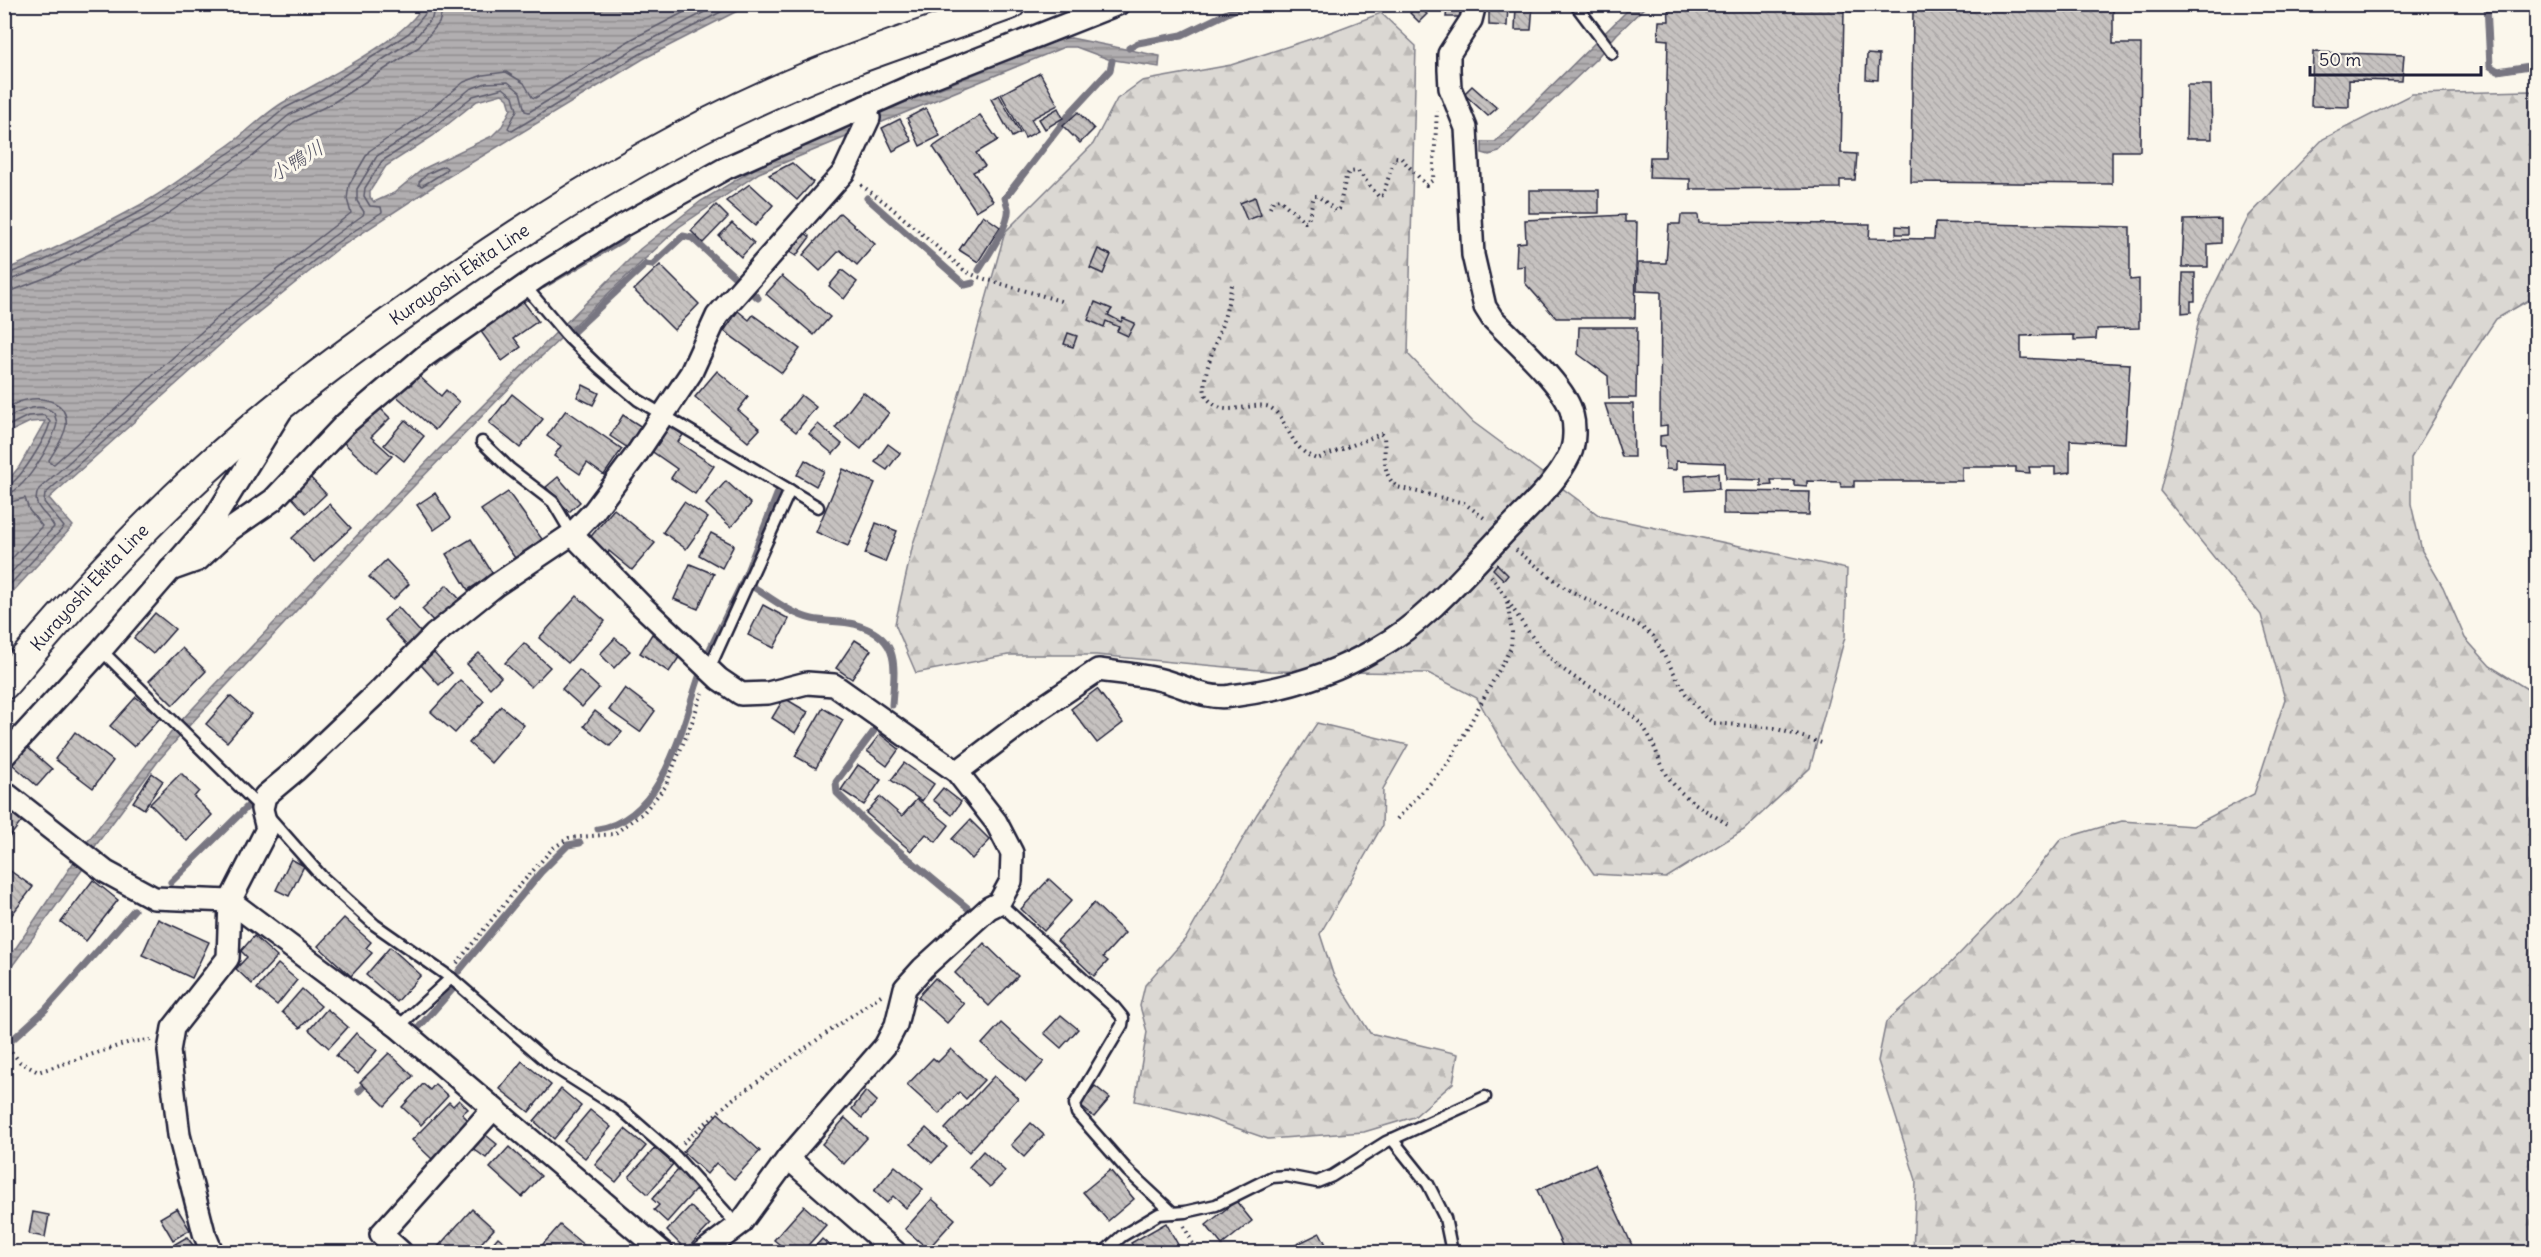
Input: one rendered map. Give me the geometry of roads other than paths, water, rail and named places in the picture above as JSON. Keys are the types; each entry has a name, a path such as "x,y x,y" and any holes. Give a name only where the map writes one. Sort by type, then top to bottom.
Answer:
{"main road":[{"name":"Kurayoshi Ekita Line","path":"4,684 46,634 136,536 209,466 285,402 376,332 503,243 664,146 774,92 868,55 1010,4"}],"street":[{"path":"170,570 198,560 231,529 273,500 345,424 426,356 539,276 618,228 726,168 925,80 1118,4"},
{"path":"957,772 1040,709 1098,670 1162,680 1202,695 1227,697 1274,689 1336,669 1377,649 1430,610 1481,560 1545,490 1571,453 1574,433 1572,413 1567,400 1554,383 1491,318 1485,307 1473,255 1466,128 1450,88 1449,54 1471,20 1475,4"},
{"path":"212,1252 204,1233 178,1135 169,1051 173,1028 228,958 230,901 267,829 262,809 265,796 296,770 434,635 496,585 572,534 594,511 692,374 717,316 844,172 869,118 866,106"},
{"path":"4,756 102,650 213,521 261,446 285,402"},
{"path":"572,534 641,605 709,669 741,694 768,693 807,683 834,685 957,772 996,822 1012,853 1011,881 999,903 989,908 905,988 896,1025 885,1046 788,1158 738,1226 703,1252"},
{"path":"4,792 106,872 154,898 230,901 398,1027 662,1252"},
{"path":"401,1252 381,1234 493,1109"},
{"path":"788,1158 895,1252"}],"lane":[{"path":"1575,4 1612,53"},
{"path":"530,292 569,338 638,400 818,507"},
{"path":"482,442 510,469 553,502 572,534"},
{"path":"709,669 790,490"},
{"path":"102,650 262,809 322,877 375,925 449,976 551,1065 622,1110 671,1153 738,1226"},
{"path":"999,903 1114,1007 1123,1018 1122,1025 1075,1104 1077,1113 1128,1171 1175,1213"},
{"path":"398,1027 449,976"},
{"path":"1104,1252 1122,1236 1159,1214 1216,1205 1272,1177 1286,1176 1317,1182 1332,1176 1392,1139 1485,1097"},
{"path":"1392,1139 1428,1184 1445,1218 1452,1252"}],"water":[{"name":"小鴨川","path":"423,4 749,5 643,59 446,178 339,248 241,326 49,498 73,526 5,600 5,484 19,467 45,421 30,422 5,434 5,270 107,223 151,199 233,142 276,107 361,59 400,31 415,17","holes":["502,94 508,99 511,109 502,126 492,136 423,169 394,193 374,202 370,197 370,191 386,166 433,136 477,101"]},
{"path":"1633,5 1647,5 1617,34 1596,59 1499,152 1489,155 1482,153 1482,142 1495,142"},
{"path":"1071,38 1160,56 1159,67 1108,59 1076,47 1064,47 759,173 679,227 526,371 378,523 187,728 159,760 96,845 82,870 5,976 5,964 88,841 176,726 439,449 640,249 701,201 764,163 857,122 1061,39"}],"waterway":[{"path":"1129,48 1138,43 1182,35 1246,4"},
{"path":"2487,4 2490,66 2498,71 2536,65"},
{"path":"979,270 1006,222 1008,208 1005,198 1072,111 1110,70 1112,61"},
{"path":"867,198 965,285 973,283"},
{"path":"572,333 646,264 652,265 683,236 692,238 758,298"},
{"path":"544,285 625,238"},
{"path":"435,363 457,346"},
{"path":"709,651 744,579 778,492"},
{"path":"755,588 797,614 817,620 854,624 880,637 892,654 894,665 892,705"},
{"path":"598,829 620,822 639,808 654,790 676,746 699,677"},
{"path":"877,727 836,782 837,793 875,831 970,910 967,918"},
{"path":"171,882 250,804"},
{"path":"459,971 541,872 568,845 580,843"},
{"path":"12,1040 45,1010 134,910"},
{"path":"420,1026 452,990"},
{"path":"359,1091 370,1079"}]}
